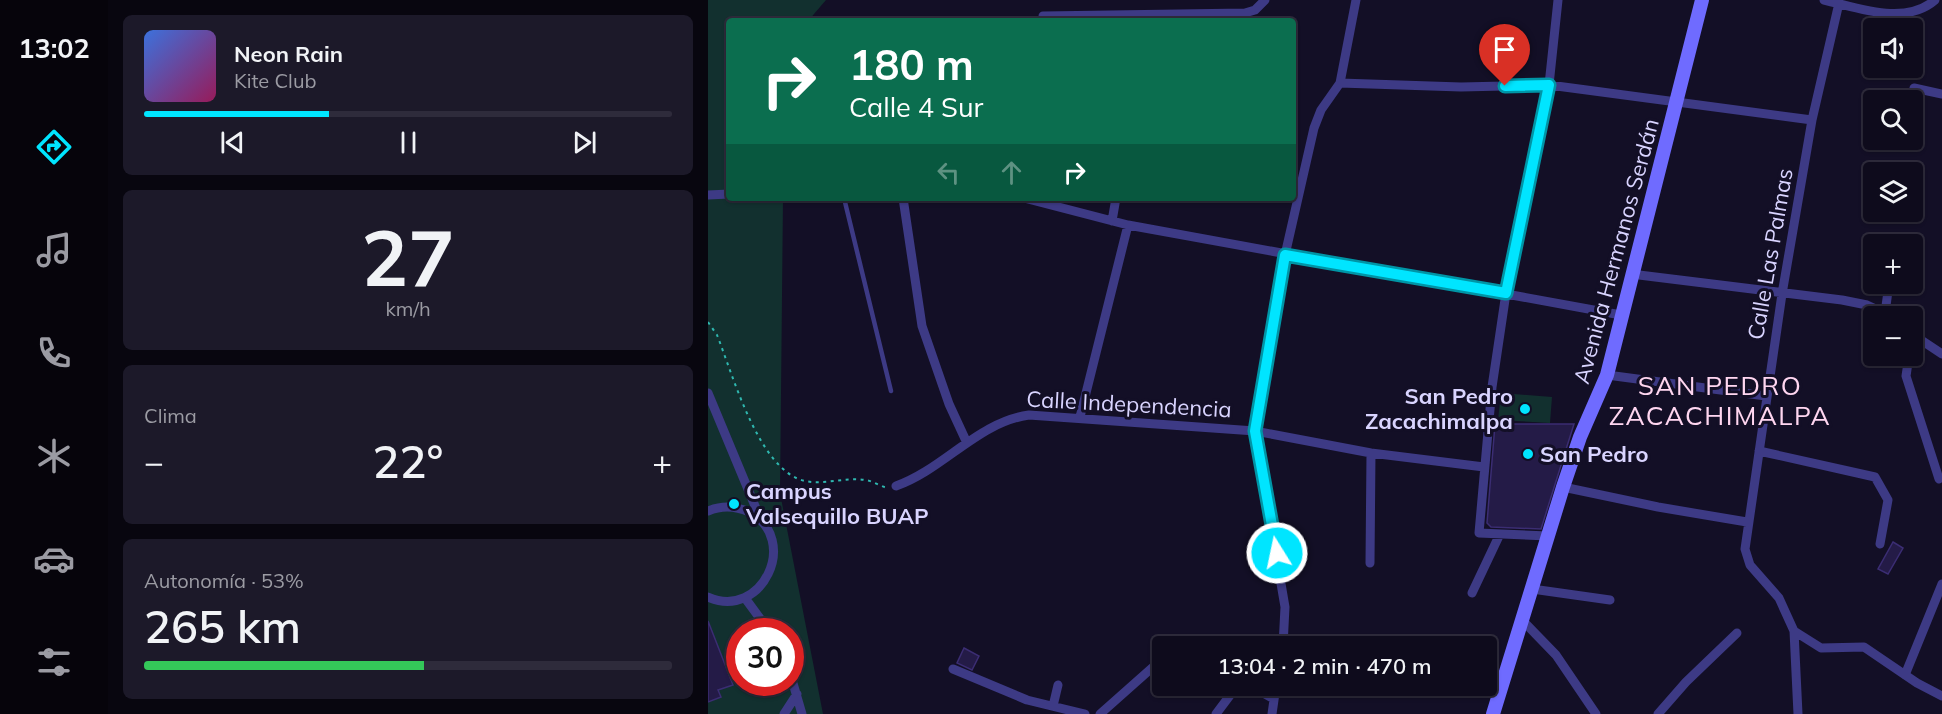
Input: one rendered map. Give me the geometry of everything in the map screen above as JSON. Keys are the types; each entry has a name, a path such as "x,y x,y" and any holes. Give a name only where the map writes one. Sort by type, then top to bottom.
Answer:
{"street":[{"path":"1043,16 1245,13 1255,10 1265,0"},
{"path":"1284,636 1285,607 1255,431 1285,255 1314,128 1321,110 1340,83 1356,0"},
{"path":"1548,536 1499,536 1479,533 1484,467 1506,293 1549,85 1558,0"},
{"name":"Avenida Hermanos Serdán","path":"1493,714 1563,487 1580,437 1607,375 1702,0"},
{"path":"1824,0 1905,15 1923,10 1935,0"},
{"name":"Calle Las Palmas","path":"1798,714 1794,631 1779,598 1748,560 1747,522 1782,294 1812,120 1839,3"},
{"path":"1340,83 1461,87 1549,85 1678,100 1812,120"},
{"path":"1914,88 1942,94"},
{"path":"708,195 726,194"},
{"path":"903,201 922,326 949,404 967,443"},
{"path":"1035,201 1128,225 1621,315"},
{"path":"1112,221 1115,201"},
{"path":"1080,417 1128,225"},
{"path":"1631,274 1842,300 1863,307"},
{"path":"1923,341 1942,354"},
{"path":"1908,366 1908,386 1939,479"},
{"path":"1607,375 1766,396"},
{"path":"708,393 762,522 773,542 773,564 763,584 745,598 730,601 708,597"},
{"name":"Calle Independencia","path":"896,486 927,472 967,443 1003,421 1016,417 1080,417 1255,431 1371,453 1484,467"},
{"path":"1759,451 1875,477 1884,487 1888,500 1880,544"},
{"path":"1370,563 1371,453"},
{"path":"1563,487 1658,507 1747,522"},
{"path":"708,511 733,507 753,515 762,522"},
{"path":"1472,593 1499,536"},
{"path":"1905,675 1942,584"},
{"path":"1532,589 1610,600"},
{"path":"745,598 760,618"},
{"path":"1523,621 1556,656 1596,714"},
{"path":"1794,631 1821,648 1864,647 1905,675 1942,696"},
{"path":"1658,714 1686,682 1737,633"},
{"path":"1100,714 1152,668"},
{"path":"952,669 1027,700 1085,714"},
{"path":"1053,706 1058,685"},
{"path":"784,714 796,696"},
{"path":"798,696 802,714"},
{"path":"1216,714 1230,696"},
{"path":"1269,696 1274,699"},
{"path":"1272,714 1274,696"}],"lane":[{"path":"845,201 891,392"}],"path":[{"path":"708,322 717,335 758,437 777,465 796,478 808,482 863,480 888,488 896,486"}],"green space":[{"path":"708,0 826,0 811,18 726,18 726,201 783,201 780,493 823,714 708,714"},
{"name":"San Pedro Zacachimalpa","path":"1501,393 1552,397 1550,423 1498,420"}],"building":[{"name":"San Pedro","path":"1495,424 1574,424 1541,529 1491,527 1487,523"},
{"path":"1893,542 1903,548 1888,574 1878,569"},
{"path":"708,621 726,667 726,687 718,690 721,697 708,702"},
{"path":"964,648 979,656 972,670 957,663"}],"place":[{"name":"San Pedro Zacachimalpa","path":"1525,409"},
{"name":"San Pedro","path":"1528,454"},
{"name":"Campus Valsequillo BUAP","path":"734,504"}],"district":[{"name":"SAN PEDRO ZACACHIMALPA","path":"1720,400"}],"route":[{"path":"1277,553 1255,431 1285,255 1506,293 1549,85 1505,86"}]}
